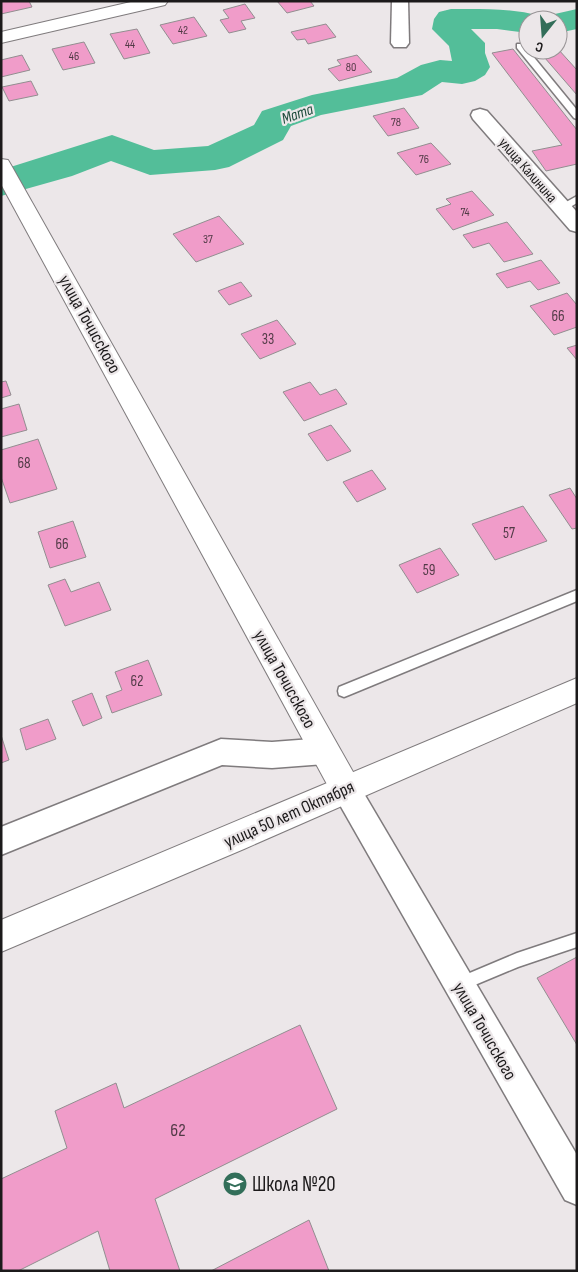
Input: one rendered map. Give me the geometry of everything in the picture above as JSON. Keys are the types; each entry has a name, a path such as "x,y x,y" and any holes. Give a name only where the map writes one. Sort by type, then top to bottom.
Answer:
{"street":[{"path":"1,38 159,1"},
{"path":"400,1 400,43"},
{"name":"улица Калинина","path":"480,115 569,203 577,225"},
{"name":"улица Точисского","path":"1,165 324,751 577,1188"},
{"name":"улица 50 лет Октября","path":"1,936 577,690"},
{"path":"1,841 221,752 272,755 324,751"}],"lane":[{"path":"531,60 577,116"},
{"path":"344,691 577,595"},
{"path":"458,985 517,960 577,940"}],"building":[{"path":"1,1 29,1 32,7 1,14"},
{"path":"277,1 310,1 314,6 287,13"},
{"path":"245,4 255,18 241,21 246,29 229,33 220,20 229,18 223,10"},
{"path":"194,17 207,36 173,44 160,25"},
{"path":"326,24 336,37 308,44 305,39 297,40 291,32"},
{"path":"137,29 150,53 124,59 110,34"},
{"path":"84,42 95,63 63,70 52,49"},
{"path":"513,49 518,55 518,60 522,60 577,130 577,164 546,171 532,151 562,145 492,53"},
{"path":"22,55 30,70 1,77 1,60"},
{"path":"357,55 372,72 339,81 328,69 341,65 337,60"},
{"path":"547,60 568,60 577,70 577,95"},
{"path":"31,81 38,95 9,101 2,87"},
{"path":"404,108 419,128 388,136 373,116"},
{"path":"431,143 451,164 416,175 397,153"},
{"path":"472,191 494,215 453,230 436,209 451,204 446,199"},
{"path":"219,216 244,244 196,262 173,234"},
{"path":"507,222 533,254 504,262 489,243 473,248 463,235"},
{"path":"541,260 560,283 538,290 530,281 507,288 496,274"},
{"path":"241,282 252,296 229,305 218,291"},
{"path":"567,293 577,305 577,327 554,335 530,306"},
{"path":"277,320 296,344 260,359 241,334"},
{"path":"577,345 577,360 567,348"},
{"path":"6,381 11,395 1,398 1,382"},
{"path":"310,382 320,395 336,389 347,404 304,421 283,392"},
{"path":"19,404 27,430 1,437 1,409"},
{"path":"331,425 351,451 327,461 308,434"},
{"path":"38,439 57,489 10,503 1,477 1,450"},
{"path":"372,470 386,489 357,502 343,482"},
{"path":"570,488 577,499 577,528 572,529 549,495"},
{"path":"523,506 547,541 495,560 472,524"},
{"path":"73,521 86,557 50,568 38,532"},
{"path":"440,548 459,575 417,593 399,565"},
{"path":"65,579 71,592 99,582 111,610 65,626 48,585"},
{"path":"148,660 162,695 112,713 106,696 122,690 115,672"},
{"path":"92,693 102,718 83,726 72,701"},
{"path":"48,719 56,739 26,750 20,729"},
{"path":"1,735 9,760 1,763"},
{"path":"577,957 577,1045 537,978"},
{"path":"300,1025 337,1109 155,1199 180,1271 110,1271 98,1231 18,1271 1,1271 1,1179 67,1148 55,1111 116,1083 124,1108"},
{"path":"309,1220 329,1271 211,1271"}],"waterway":[{"name":"Мата","path":"1,183 58,167 112,147 150,163 215,158 270,132 275,119 312,106 409,87 434,72 462,73 472,67 467,53 467,43 449,29 451,19 497,19 518,22"},
{"name":"Мата","path":"568,21 577,19"}],"place":[{"name":"Школа №20","path":"235,1184"}]}
